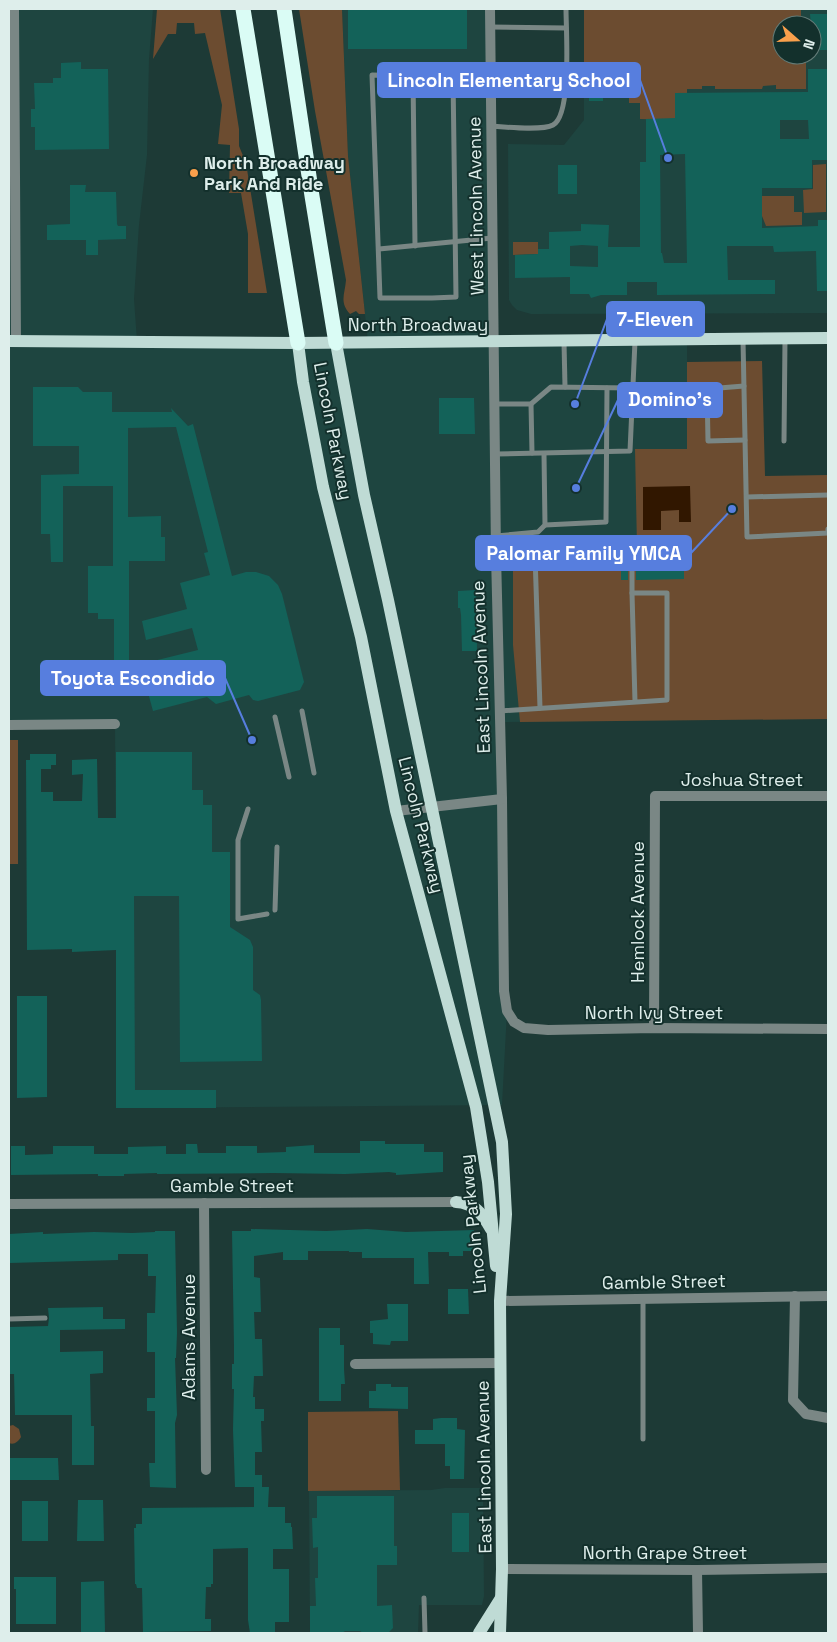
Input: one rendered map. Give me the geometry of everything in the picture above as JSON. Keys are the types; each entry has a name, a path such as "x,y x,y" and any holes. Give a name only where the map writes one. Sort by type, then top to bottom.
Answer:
{"highway":[{"name":"Lincoln Parkway","path":"243,9 298,343"},
{"name":"Lincoln Parkway","path":"284,9 336,342"}],"main road":[{"name":"North Broadway","path":"12,341 298,343 564,342 828,338"},
{"name":"Lincoln Parkway","path":"336,342 364,495 388,600 502,1142 506,1214 500,1301"},
{"name":"Lincoln Parkway","path":"298,343 303,382 323,487 361,637 396,812 476,1107 488,1182 500,1301"},
{"path":"456,1202 471,1205 480,1211 492,1230"},
{"name":"East Lincoln Avenue","path":"500,1301 502,1569 500,1633"},
{"path":"479,1633 501,1598"}],"street":[{"path":"12,341 14,9"},
{"name":"West Lincoln Avenue","path":"490,9 494,342"},
{"name":"East Lincoln Avenue","path":"494,342 504,991"},
{"path":"9,725 115,724"},
{"name":"Joshua Street","path":"655,796 828,796"},
{"name":"Hemlock Avenue","path":"654,1028 655,796"},
{"path":"396,812 502,799"},
{"name":"North Ivy Street","path":"504,991 507,1011 514,1022 524,1028 548,1030 654,1028 828,1029"},
{"name":"Gamble Street","path":"9,1204 456,1202"},
{"name":"Adams Avenue","path":"204,1203 206,1470"},
{"path":"795,1296 793,1400 806,1414 828,1418"},
{"name":"Gamble Street","path":"500,1301 828,1296"},
{"path":"355,1364 500,1363"},
{"name":"North Grape Street","path":"502,1569 697,1570 828,1568"},
{"path":"697,1570 698,1633"}],"lane":[{"path":"491,126 531,128 550,127 556,124 567,82 566,9"},
{"path":"490,28 566,28"},
{"path":"453,77 456,297 380,298 372,75 490,77"},
{"path":"414,76 415,246"},
{"path":"379,249 492,238"},
{"path":"743,339 747,536 828,533 828,529"},
{"path":"784,441 785,339"},
{"path":"496,454 630,451 635,341"},
{"path":"564,342 565,387"},
{"path":"744,386 707,389 708,441 745,440"},
{"path":"494,404 531,404 550,387 632,388"},
{"path":"496,536 538,532 545,525 606,522 606,388"},
{"path":"531,404 532,453"},
{"path":"544,454 545,525"},
{"path":"746,497 828,495"},
{"path":"496,555 534,555 540,708"},
{"path":"635,702 632,564 672,562"},
{"path":"500,711 667,700 667,593 632,593"},
{"path":"302,711 314,773"},
{"path":"275,718 288,777"},
{"path":"248,809 238,840 238,920 266,914"},
{"path":"275,910 277,847"},
{"path":"643,1298 643,1439"},
{"path":"9,1319 44,1318"},
{"path":"424,1598 425,1633"}],"shaded area":[{"path":"9,9 153,9 149,59 147,155 139,225 134,299 137,341 368,342 348,156 342,9 490,9 494,342 687,340 687,449 635,449 689,542 686,720 501,722 507,1011 502,1105 118,1108 115,725 9,725"},
{"path":"157,9 220,9 239,129 239,146 246,163 267,293 248,293 248,234 241,193 229,193 230,145 218,144 222,105 205,33 195,34 194,23 177,23 176,34 168,34 153,59"},
{"path":"299,9 342,9 348,156 365,314 359,314 356,311 350,314 344,302 346,280 315,111"},
{"path":"584,9 828,9 828,313 531,314 517,310 509,300 508,144 564,145 584,120"},
{"path":"584,9 801,9 801,15 772,15 772,65 806,65 806,89 776,89 776,85 763,86 762,89 715,89 715,86 702,86 702,89 687,89 687,93 675,93 675,120 640,119 640,103 629,103 629,98 603,97 603,86 584,86"},
{"path":"826,164 826,212 804,213 803,190 813,189 813,165"},
{"path":"762,196 794,196 794,212 802,212 802,225 766,226 762,216"},
{"path":"513,242 538,242 538,254 513,255"},
{"path":"762,361 765,476 828,475 828,719 520,722 513,645 513,548 637,547 635,449 687,449 687,362"},
{"path":"690,486 691,522 679,522 679,510 661,511 661,530 643,530 643,487"},
{"path":"9,740 18,740 18,864 9,864"},
{"path":"398,1411 400,1490 308,1491 308,1412"},
{"path":"13,1425 19,1429 21,1437 16,1443 11,1444 9,1443 9,1426"},
{"path":"483,1488 484,1596 482,1605 419,1605 418,1633 310,1633 309,1491 431,1490"}],"building":[{"path":"348,9 467,9 467,49 348,49"},
{"path":"828,14 828,50 822,50 822,15 810,15"},
{"path":"81,62 81,69 108,69 109,149 35,150 35,127 31,127 31,109 35,109 34,83 53,83 53,78 61,78 61,63"},
{"path":"808,69 828,69 828,160 812,160 812,188 762,188 762,228 818,226 818,220 828,220 828,291 817,291 816,251 774,252 773,246 727,246 728,280 775,280 775,294 657,295 657,282 627,282 627,295 601,295 591,298 589,294 570,294 570,277 515,278 515,255 538,254 538,249 549,249 549,232 581,231 581,224 609,225 608,247 640,247 640,162 646,162 646,119 675,118 675,93 808,92","holes":["780,120 808,120 809,139 780,139","685,154 687,263 664,263 661,253 660,155","570,246 598,246 598,267 570,266"]},
{"path":"589,86 603,86 603,101 589,101"},
{"path":"558,165 577,165 577,194 558,194"},
{"path":"70,185 86,185 85,192 116,192 117,224 118,226 126,226 126,239 98,240 98,255 86,255 86,240 47,240 47,225 70,224"},
{"path":"33,387 78,387 83,392 112,392 112,412 172,412 171,408 188,426 193,424 232,576 246,572 256,572 269,576 278,585 282,594 304,682 300,690 258,701 253,700 249,695 216,704 207,697 153,711 144,678 103,677 103,674 114,671 114,619 98,619 98,613 88,613 88,566 113,566 113,486 63,486 63,562 51,562 50,534 41,534 41,475 79,474 79,446 33,446","holes":["176,427 208,552 204,553 210,575 180,583 187,609 142,621 146,640 192,628 198,650 129,667 129,561 165,561 165,537 161,537 161,516 128,517 128,428"]},
{"path":"439,398 474,398 475,434 439,434"},
{"path":"621,547 684,547 684,579 636,580 636,567 673,566 676,564 676,561 672,558 630,559 628,563 628,580 621,580"},
{"path":"476,590 477,651 462,651 458,591"},
{"path":"116,752 192,752 192,790 203,790 203,805 212,805 212,852 230,852 230,927 250,940 253,947 253,990 260,995 261,1000 262,1061 180,1062 179,896 134,896 135,1090 216,1090 216,1108 116,1108 116,950 72,952 72,949 27,950 26,760 30,760 30,754 56,754 56,765 51,765 51,769 41,769 41,792 53,792 53,801 82,801 83,774 72,775 72,760 97,759 98,818 116,818"},
{"path":"17,996 47,996 47,1097 17,1098"},
{"path":"360,1141 385,1141 385,1144 424,1144 424,1152 443,1152 443,1172 396,1175 396,1173 389,1172 345,1174 157,1173 124,1174 124,1176 98,1176 98,1174 11,1175 11,1146 25,1146 25,1155 53,1154 53,1146 94,1146 94,1154 128,1154 128,1147 166,1146 166,1154 186,1154 186,1144 197,1144 198,1153 226,1153 226,1146 257,1146 257,1153 286,1152 286,1147 314,1145 314,1153 360,1153"},
{"path":"251,1229 326,1231 367,1229 406,1232 474,1230 474,1251 463,1251 463,1256 449,1256 449,1252 428,1252 429,1284 414,1284 414,1258 362,1258 362,1252 349,1251 308,1251 308,1260 283,1260 283,1252 254,1256 254,1277 260,1278 261,1312 254,1312 255,1339 262,1339 263,1376 254,1376 253,1397 255,1397 255,1409 264,1409 264,1421 261,1421 262,1452 255,1452 255,1475 262,1475 262,1487 269,1487 268,1507 285,1507 285,1523 291,1523 292,1527 293,1549 273,1549 273,1569 289,1569 289,1622 275,1622 275,1633 250,1633 248,1620 248,1548 213,1549 213,1584 211,1584 211,1587 206,1587 205,1619 211,1619 211,1631 143,1632 142,1588 137,1588 135,1584 134,1528 136,1528 136,1524 142,1524 142,1508 254,1507 254,1487 235,1487 234,1389 232,1389 234,1346 232,1231 251,1231"},
{"path":"175,1231 177,1333 175,1358 177,1415 175,1423 176,1488 150,1487 149,1463 155,1463 155,1411 147,1411 147,1398 155,1398 155,1352 147,1352 147,1313 155,1313 156,1276 148,1276 148,1254 118,1254 118,1260 9,1263 9,1234 43,1232 43,1234 132,1233"},
{"path":"448,1289 468,1289 469,1314 448,1314"},
{"path":"387,1304 408,1304 408,1341 391,1341 390,1345 373,1344 373,1333 370,1333 370,1321 388,1319"},
{"path":"103,1307 103,1319 125,1319 125,1329 60,1330 60,1352 103,1351 103,1373 90,1374 91,1426 94,1426 94,1465 72,1465 72,1415 15,1415 14,1374 9,1374 9,1327 48,1326 48,1308"},
{"path":"319,1328 340,1328 340,1345 344,1345 345,1384 341,1384 341,1401 319,1401"},
{"path":"376,1384 391,1384 391,1387 408,1387 408,1409 369,1408 369,1391 376,1391"},
{"path":"457,1418 457,1429 465,1430 464,1479 450,1479 450,1466 445,1466 445,1444 415,1444 415,1430 433,1430 433,1419"},
{"path":"9,1458 58,1458 59,1480 9,1480"},
{"path":"317,1496 394,1496 394,1546 397,1546 397,1565 377,1565 377,1606 392,1605 393,1628 388,1633 345,1631 342,1633 310,1633 310,1606 316,1606 315,1578 318,1578 318,1547 313,1548 312,1518 317,1518"},
{"path":"78,1500 103,1500 104,1541 77,1541"},
{"path":"22,1501 48,1501 48,1541 22,1541"},
{"path":"452,1513 469,1513 469,1552 452,1552"},
{"path":"14,1577 56,1577 56,1624 16,1624"},
{"path":"104,1581 105,1633 81,1633 81,1582"}],"place":[{"name":"Lincoln Elementary School","path":"668,158"},
{"name":"North Broadway Park And Ride","path":"194,173"},
{"name":"7-Eleven","path":"575,404"},
{"name":"Domino's","path":"576,488"},
{"name":"Palomar Family YMCA","path":"732,509"},
{"name":"Toyota Escondido","path":"252,740"}]}
